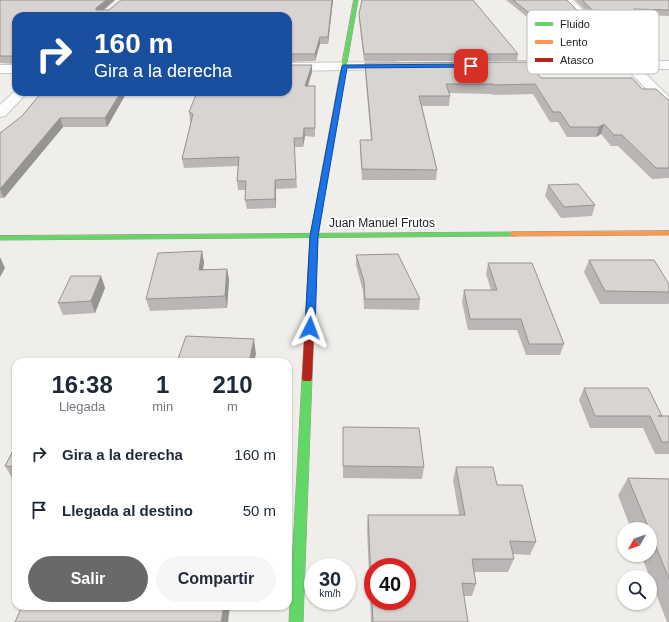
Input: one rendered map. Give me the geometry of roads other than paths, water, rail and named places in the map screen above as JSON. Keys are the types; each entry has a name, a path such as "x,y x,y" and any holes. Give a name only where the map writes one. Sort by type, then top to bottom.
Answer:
{"street":[{"path":"296,622 314,236 356,0"},
{"path":"568,0 578,10"},
{"path":"292,67 408,66"},
{"path":"487,66 527,66"},
{"path":"0,69 12,69"},
{"path":"639,74 669,105"},
{"path":"0,113 17,96"},
{"name":"Juan Manuel Frutos","path":"0,238 669,233"}]}
